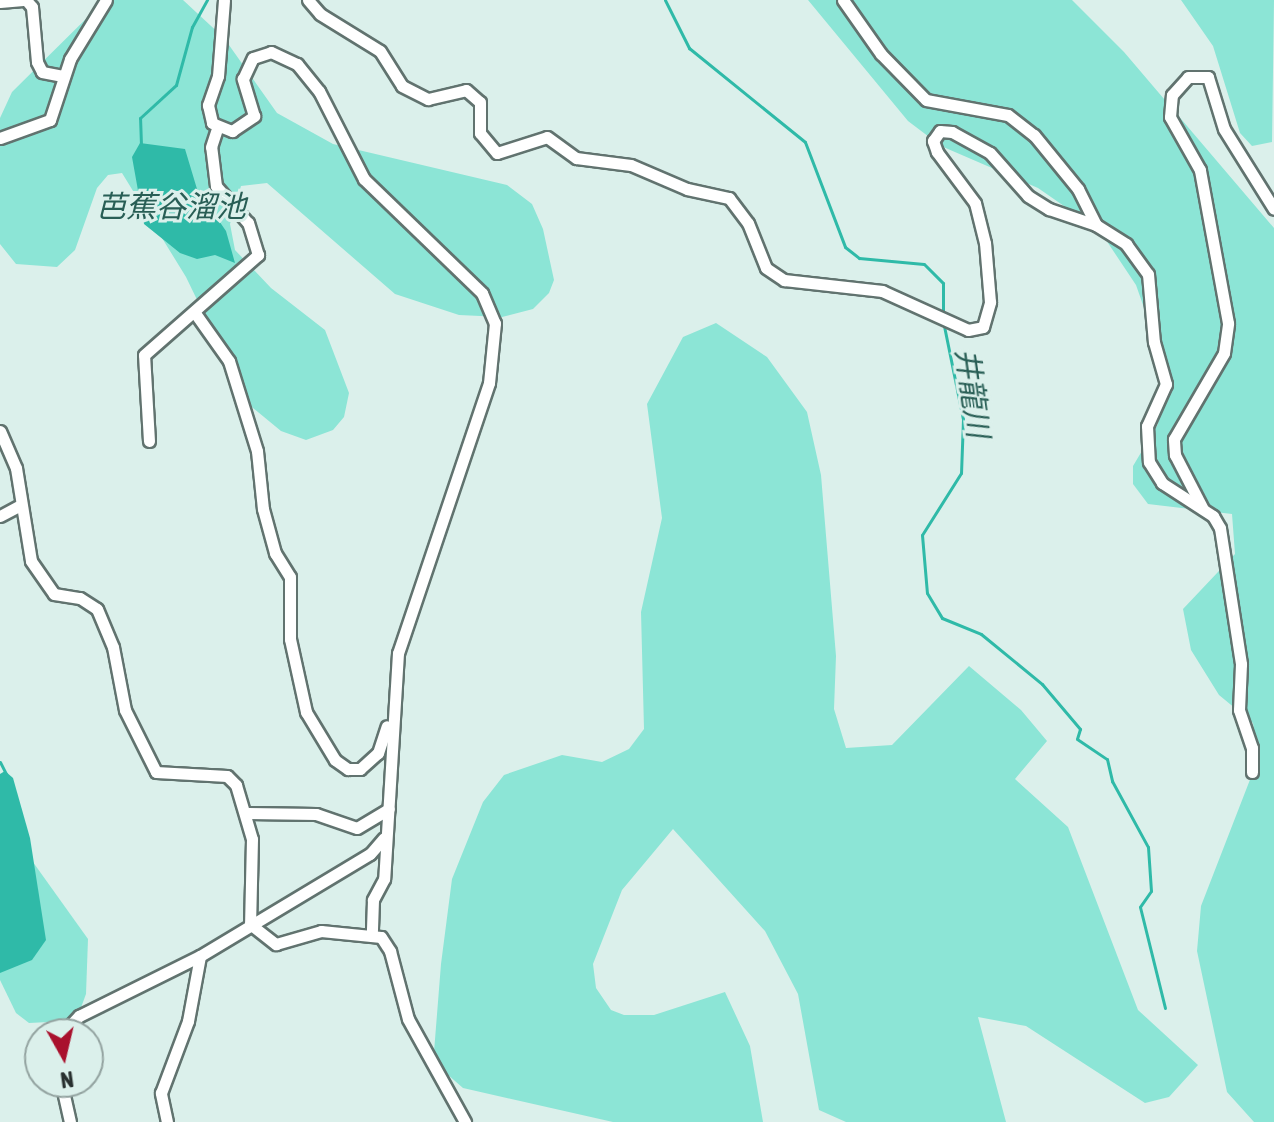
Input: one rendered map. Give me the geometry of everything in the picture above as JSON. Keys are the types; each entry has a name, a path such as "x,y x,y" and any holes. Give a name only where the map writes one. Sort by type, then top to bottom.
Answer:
{"street":[{"path":"0,2 24,0 32,7 37,62 42,72 63,76"},
{"path":"0,138 50,120 63,76 106,0"},
{"path":"149,441 144,355 258,255 248,223 216,186 211,147 217,129 208,105 218,76 224,0"},
{"path":"308,0 320,14 380,51 402,86 428,99 466,90 480,102 480,133 497,153 547,137 576,158 631,165 687,189 729,198 748,223 766,268 784,280 882,291 968,330 983,327 990,302 985,243 975,203 933,141 940,131 952,132 990,153 1028,196 1049,209 1096,225 1138,256 1148,274 1154,342 1166,384 1146,436 1153,472 1203,509 1220,528 1241,664 1239,710 1252,748 1252,772"},
{"path":"843,0 881,54 926,100 1008,115 1034,135 1078,189 1096,225"},
{"path":"217,129 232,131 254,116 243,79 253,58 271,52 297,64 319,91 364,179 482,293 495,323 489,383 398,653 390,723 384,879 373,900 372,934"},
{"path":"1203,509 1175,455 1174,439 1224,353 1228,323 1200,170 1170,117 1172,95 1181,82 1208,77 1224,129 1274,209"},
{"path":"195,313 229,361 257,451 263,509 291,585 290,639 306,712 335,760 348,769 360,769 378,753 390,723"},
{"path":"0,431 16,468 19,506 31,561 54,594 80,598 97,609 113,647 125,710 156,772 227,776 236,785 248,813 250,924"},
{"path":"0,516 19,506"},
{"path":"248,813 316,814 357,828 389,809"},
{"path":"77,1018 200,956 370,854 384,838"},
{"path":"250,924 276,944 321,931 372,934 386,943 408,1019 465,1122"},
{"path":"167,1122 161,1093 188,1021 200,956"},
{"path":"65,1098 70,1122"}],"shaded area":[{"path":"105,0 183,0 224,38 277,113 333,144 507,185 532,204 543,229 554,280 549,293 533,309 502,317 459,315 395,294 267,183 241,186 230,224 235,250 271,288 325,330 349,393 344,417 333,430 306,440 281,431 247,403 186,277 122,173 108,175 97,188 75,250 57,267 16,264 0,244 0,118 12,92"},
{"path":"808,0 1072,0 1124,52 1274,228 1274,1122 1254,1122 1227,1092 1197,951 1201,906 1258,759 1253,723 1219,695 1191,650 1183,609 1235,554 1232,514 1148,504 1133,484 1133,466 1158,424 1162,359 1136,285 1100,231 1038,188 941,146 908,121"},
{"path":"1181,0 1274,0 1272,142 1252,146 1240,133 1213,46"},
{"path":"716,323 767,357 807,412 821,475 836,656 834,709 846,748 892,745 969,666 1021,710 1047,741 1015,779 1068,827 1138,1010 1198,1065 1169,1097 1145,1103 1026,1026 978,1017 1006,1122 846,1122 819,1110 798,994 765,931 673,829 622,890 593,964 596,988 611,1010 624,1015 654,1015 725,992 750,1046 763,1122 613,1122 463,1088 447,1074 434,1052 452,879 483,802 504,775 562,755 602,762 629,749 644,729 641,612 662,518 647,404 683,337"},
{"path":"0,816 88,939 86,994 79,1013 72,1018 24,1019 16,1013 0,980"}],"water":[{"name":"芭蕉谷溜池","path":"140,143 185,149 197,189 226,231 235,263 215,255 197,259 180,253 144,224 132,157"},
{"path":"5,771 13,778 30,838 46,940 32,960 0,973 0,774"}],"waterway":[{"path":"141,145 140,118 176,85 192,27 207,0"},
{"name":"井龍川","path":"665,0 689,48 805,142 845,247 859,258 924,264 943,283 943,313"},
{"name":"井龍川","path":"943,321 963,419 961,473 922,535 927,593 942,618 981,634 1042,684 1080,729 1077,739 1107,759 1112,781 1148,847 1151,891 1140,907 1165,1008"},
{"path":"0,762 6,774"}]}
